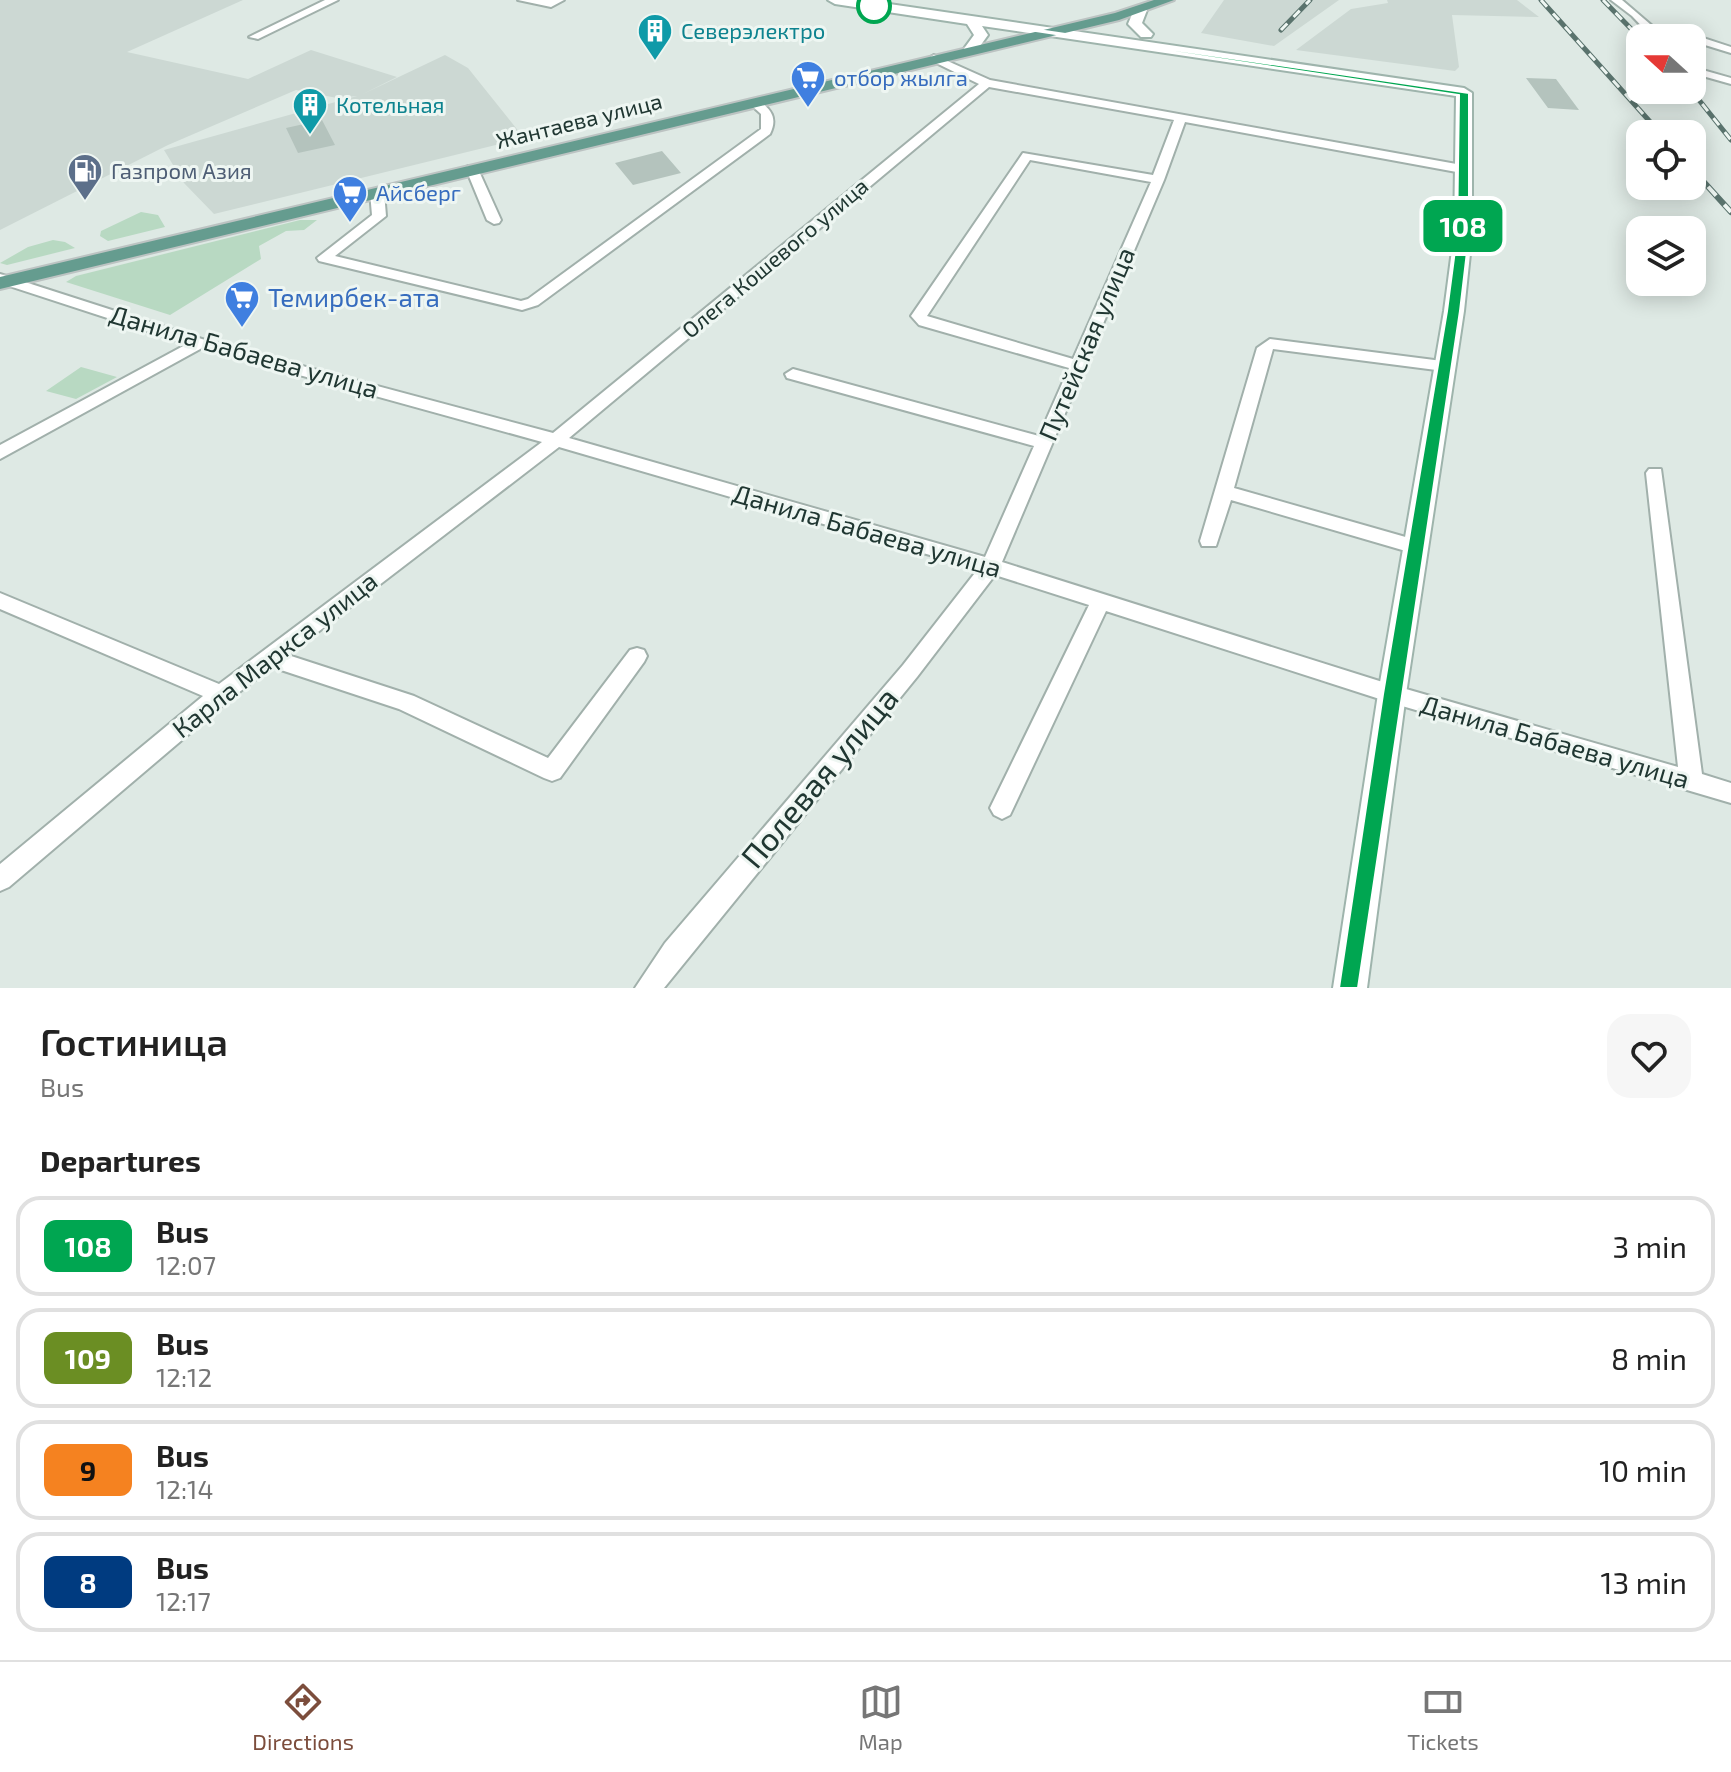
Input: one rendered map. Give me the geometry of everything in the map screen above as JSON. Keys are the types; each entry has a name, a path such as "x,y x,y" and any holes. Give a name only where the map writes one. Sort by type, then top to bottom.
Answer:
{"main road":[{"name":"Жантаева улица","path":"3,281 1081,25 1167,0"}],"street":[{"path":"254,37 333,0"},
{"path":"523,0 555,2"},
{"path":"835,0 1464,93"},
{"path":"918,0 1449,77 1464,93 1463,235 1350,988"},
{"path":"1616,0 1643,24"},
{"path":"1140,10 1135,24 1146,34"},
{"path":"970,50 981,35 972,20"},
{"path":"1706,42 1731,50"},
{"path":"934,58 987,83 1462,169"},
{"path":"1706,74 1731,81"},
{"name":"Олега Кошевого улица","path":"560,436 987,83"},
{"path":"377,192 379,216 324,258 522,306 533,302 766,131 770,121 767,112 754,102"},
{"name":"Путейская улица","path":"991,566 1158,180 1180,119"},
{"path":"1078,365 924,322 919,316 1027,156 1158,180"},
{"path":"472,169 494,220"},
{"name":"Данила Бабаева улица","path":"3,281 200,343 560,436 991,566 1392,694 1731,793"},
{"path":"0,453 200,343"},
{"path":"1209,541 1265,348 1270,344 1444,366"},
{"path":"793,374 1044,443"},
{"name":"Карла Маркса улица","path":"0,879 221,694 560,436"},
{"path":"1655,473 1691,781"},
{"path":"1224,492 1416,547"},
{"name":"Полевая улица","path":"648,988 744,868 910,671 991,566"},
{"path":"0,601 221,694"},
{"path":"1002,808 1100,603"},
{"path":"269,657 406,702 552,771 637,656"}],"shaded area":[{"path":"0,0 243,0 127,52 248,79 311,50 397,77 363,94 445,55 468,68 524,138 214,214 184,183 164,150 357,96 337,98 296,90 168,145 0,230"},
{"path":"1224,0 1339,0 1274,46 1201,33"},
{"path":"1387,0 1517,0 1539,17 1452,15 1459,67 1455,71 1296,50 1351,9 1388,3"}],"green space":[{"path":"141,212 158,215 165,227 108,241 100,236 101,231"},
{"path":"300,220 317,220 304,230 286,231 259,246 261,259 170,315 66,282 76,276"},
{"path":"53,240 75,248 7,265 0,263 28,247"},
{"path":"81,367 117,377 76,399 46,391"}],"building":[{"path":"1526,78 1556,79 1579,110 1548,108"},
{"name":"Котельная","path":"322,120 335,145 298,153 286,128"},
{"path":"662,151 681,173 633,185 615,163"}],"railway":[{"path":"1281,30 1310,0"},
{"path":"1541,0 1648,120"},
{"path":"1603,0 1626,24"},
{"path":"1702,104 1731,140"},
{"path":"1706,184 1731,212"}],"bus line":[{"name":"108","path":"834,0 1464,93 1463,235 1454,311 1392,694 1350,988"}],"place":[{"name":"Северэлектро","path":"655,62"},
{"name":"отбор жылга","path":"808,109"},
{"name":"Котельная","path":"310,136"},
{"name":"Газпром Азия","path":"85,202"},
{"name":"Айсберг","path":"350,224"},
{"name":"Темирбек-ата","path":"242,329"}]}
